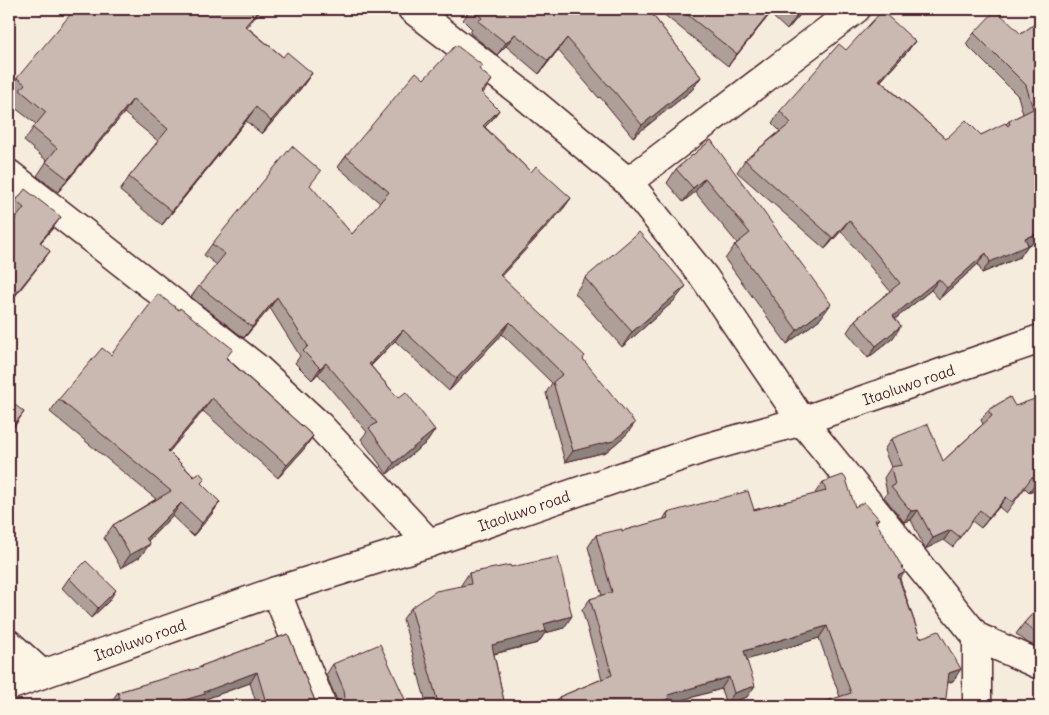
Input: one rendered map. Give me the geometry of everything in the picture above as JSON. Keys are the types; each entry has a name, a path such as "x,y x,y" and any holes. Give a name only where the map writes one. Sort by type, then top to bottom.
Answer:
{"street":[{"path":"412,9 524,95 628,182 704,277 802,422 977,637 1040,665"},
{"path":"628,182 856,9"},
{"path":"9,174 258,368 320,426 429,543"},
{"name":"Itaoluwo road","path":"9,686 41,673 276,591 429,543 702,449 802,422 1040,338"},
{"path":"276,591 322,706"},
{"path":"977,637 977,706"},
{"path":"9,644 41,673"}],"building":[{"path":"75,9 260,9 245,26 283,57 287,52 312,73 271,121 256,107 172,211 129,177 168,129 133,99 68,179 46,162 57,148 33,128 46,112 20,90 25,84 17,78"},
{"path":"473,9 648,9 701,77 642,125 567,38 548,61 515,34 506,43 478,21 482,18"},
{"path":"680,9 773,9 737,54"},
{"path":"786,9 803,9 796,17"},
{"path":"996,10 1021,34 1040,20 1040,233 1025,238 1028,245 990,262 986,253 947,288 939,279 893,316 901,326 876,346 855,320 900,283 849,220 833,238 745,160 791,123 780,111 839,44 846,50 882,11 915,41 879,80 946,139 966,120 981,135 1005,123 1008,126 1010,124 1009,121 1033,109 1026,85 974,33"},
{"path":"456,45 483,66 479,69 492,80 481,92 499,110 483,126 531,172 536,166 571,198 500,275 585,356 583,359 635,423 613,441 573,451 553,382 563,374 510,322 456,379 403,330 369,364 398,398 406,392 435,430 394,463 369,428 377,423 326,363 320,368 303,351 308,346 277,297 252,327 199,286 225,254 212,244 292,146 321,171 310,185 352,234 389,192 346,156 416,72 424,79"},
{"path":"711,140 831,304 797,330 735,245 750,233 705,178 693,188 676,169"},
{"path":"25,189 61,217 40,242 50,251 9,302 9,227 24,208 16,201"},
{"path":"639,232 686,286 632,332 585,278"},
{"path":"158,294 179,310 180,308 233,349 226,358 313,436 287,465 212,398 168,451 194,477 200,473 205,479 201,483 220,502 202,523 181,503 146,538 150,544 130,555 113,525 171,491 59,399 102,348 111,355"},
{"path":"1010,397 1015,406 1040,397 1040,480 1037,481 1032,477 1013,502 1006,497 989,518 980,510 960,537 951,530 933,538 918,510 911,511 891,487 895,485 891,467 902,465 891,439 928,424 943,461 992,416 988,410"},
{"path":"9,400 24,412 9,431"},
{"path":"843,475 855,507 864,502 879,519 875,520 905,572 898,576 920,638 939,631 961,669 949,673 945,706 811,706 851,693 827,626 744,651 755,686 734,693 729,677 668,695 669,699 650,706 563,706 559,697 612,675 590,599 612,592 596,535 622,529 622,531 668,518 667,513 748,491 754,510 826,491 823,482"},
{"path":"558,557 572,616 544,624 546,631 492,645 505,706 439,706 411,608 436,591 471,584 469,573 510,565 511,567"},
{"path":"86,561 116,590 98,608 69,578"},
{"path":"1040,606 1040,634 1024,623"},
{"path":"288,634 318,706 267,706 257,672 204,692 205,694 164,706 101,706 120,699 118,692 202,667"},
{"path":"380,644 408,706 340,706 345,698 344,690 333,664"}]}
